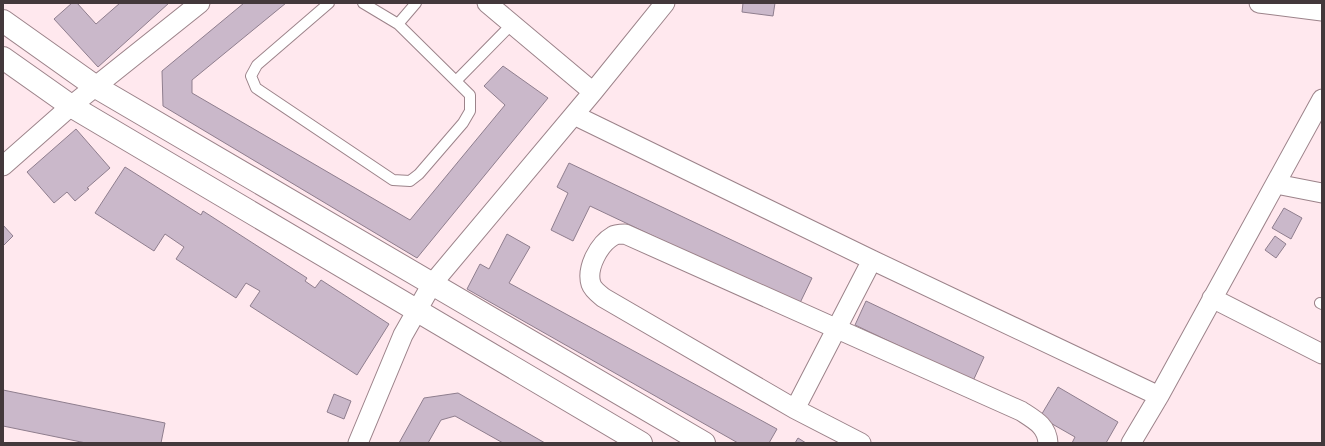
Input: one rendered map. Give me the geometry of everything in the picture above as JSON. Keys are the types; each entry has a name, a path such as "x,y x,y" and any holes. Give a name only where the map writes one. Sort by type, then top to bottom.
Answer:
{"street":[{"path":"3,166 71,106 200,3"},
{"path":"487,3 593,92"},
{"path":"358,443 393,356 415,310 432,284 574,115 665,3"},
{"path":"1260,3 1322,11"},
{"path":"3,21 96,87 700,442"},
{"path":"3,58 71,106 641,443"},
{"path":"1131,443 1159,396 1322,99"},
{"path":"574,115 872,260 1159,396"},
{"path":"1276,184 1322,192"},
{"path":"861,443 795,409 604,298 595,291 591,284 592,262 599,249 614,235 625,234 1021,411 1037,421 1047,434 1048,443"},
{"path":"795,409 872,260"},
{"path":"1212,298 1322,354"}],"lane":[{"path":"329,3 257,65 251,76 256,88 393,180 410,181 419,174 463,123 470,111 470,95 398,24 363,3"},
{"path":"398,24 416,3"},
{"path":"456,81 512,24"}],"building":[{"path":"72,3 77,3 96,24 120,3 169,3 98,67 54,19"},
{"path":"244,3 286,3 192,80 192,93 410,220 505,105 484,86 503,66 548,98 417,258 163,106 162,71"},
{"path":"743,3 775,3 773,16 742,12"},
{"path":"76,129 110,168 87,188 89,189 75,201 67,192 54,203 27,172"},
{"path":"569,163 812,278 799,305 590,206 573,241 551,230 568,193 557,187"},
{"path":"125,167 201,215 203,211 307,278 305,281 315,288 321,280 389,324 357,375 250,306 260,291 246,283 236,298 176,259 184,247 165,234 154,251 95,213"},
{"path":"1284,208 1302,218 1291,239 1272,228"},
{"path":"3,225 13,236 3,246"},
{"path":"507,234 530,247 509,283 777,429 769,443 738,443 467,289 480,264 489,269"},
{"path":"1275,236 1286,244 1276,258 1265,250"},
{"path":"866,301 984,357 973,381 855,325"},
{"path":"1058,387 1118,422 1106,443 1072,443 1075,437 1040,417"},
{"path":"3,390 165,423 161,443 86,443 3,426"},
{"path":"458,393 545,443 503,443 455,416 441,420 428,443 399,443 424,398"},
{"path":"334,394 351,401 344,419 327,412"},
{"path":"798,438 806,443 795,443"}]}
